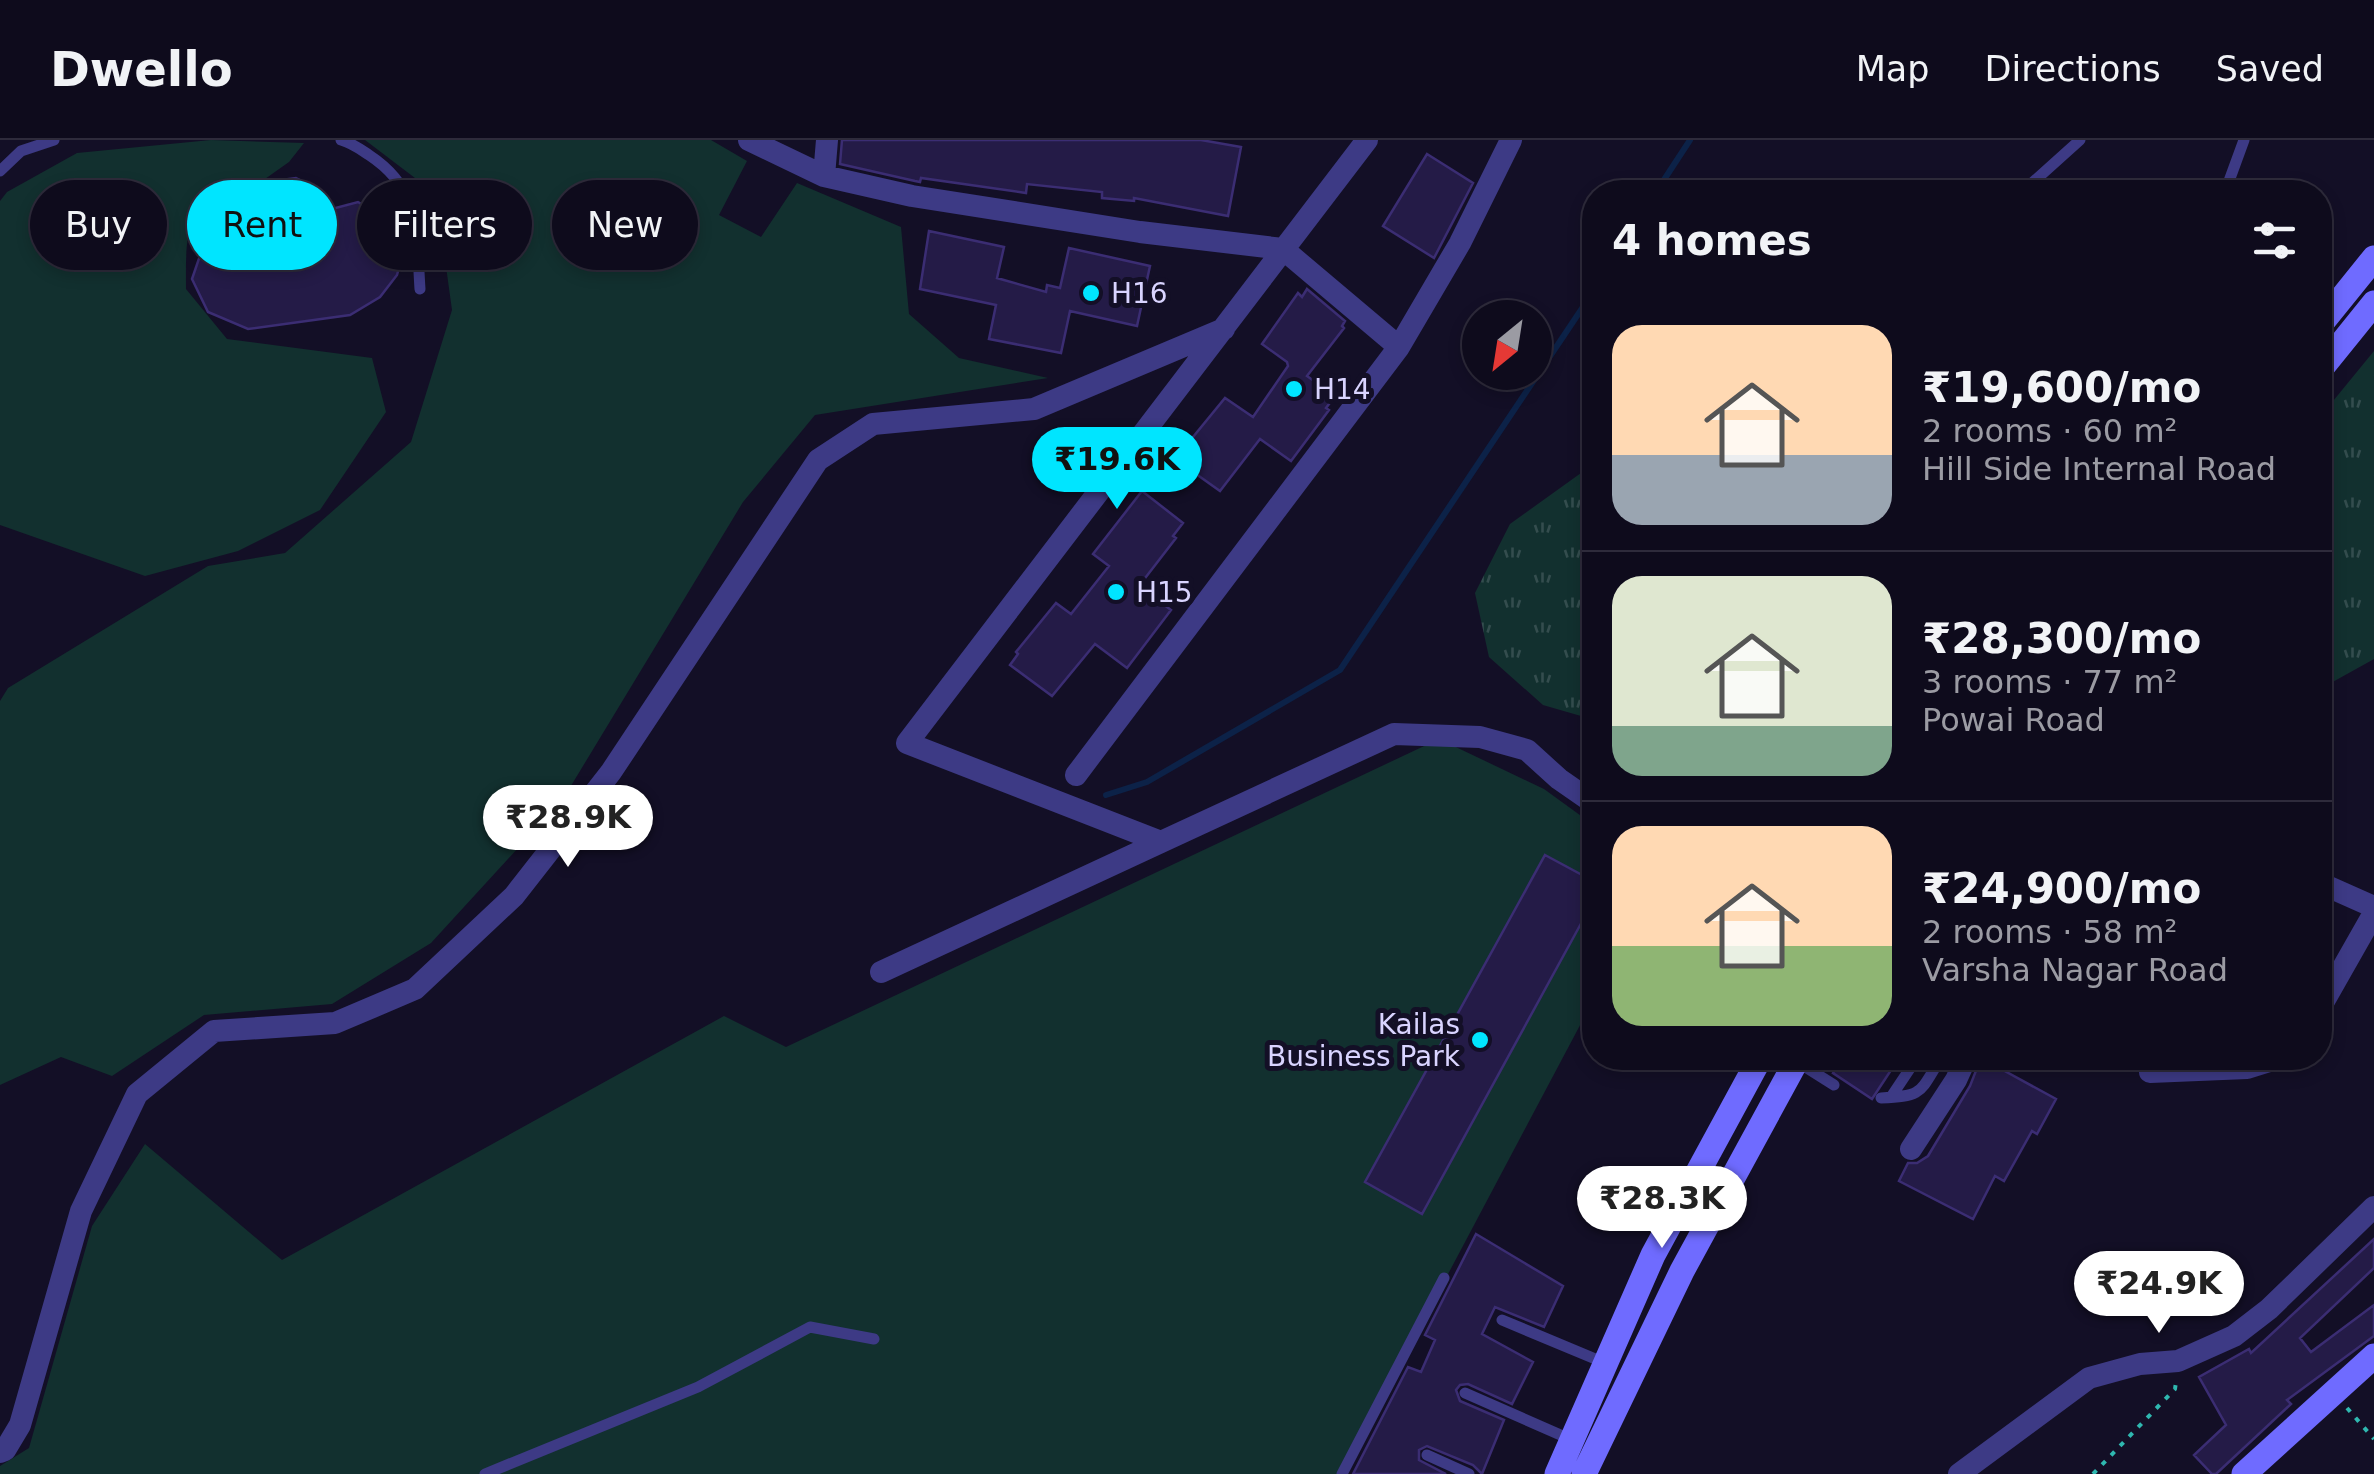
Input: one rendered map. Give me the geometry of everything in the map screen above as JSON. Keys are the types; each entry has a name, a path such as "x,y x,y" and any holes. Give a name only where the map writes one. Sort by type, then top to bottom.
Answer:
{"main road":[{"path":"2332,310 2374,258"},
{"path":"2332,355 2374,303"},
{"path":"1557,1474 1652,1255 1753,1070"},
{"path":"1584,1474 1682,1271 1791,1070"},
{"path":"2244,1474 2374,1356"}],"street":[{"path":"750,140 824,176 912,196 1140,232 1283,249 1400,346"},
{"path":"824,176 827,140"},
{"path":"1161,842 906,743 1367,140"},
{"path":"1076,775 1400,346 1460,243 1510,140"},
{"path":"0,1452 20,1425 81,1212 138,1094 214,1032 334,1023 415,989 514,896 612,772 818,460 873,424 1034,409 1224,329"},
{"path":"881,972 1394,734 1480,737 1526,750 1582,795"},
{"path":"2332,889 2374,910 2332,986"},
{"path":"1912,1150 1961,1070"},
{"path":"2150,1072 2198,1070"},
{"path":"1959,1474 2089,1378 2140,1364 2178,1361 2234,1336 2269,1309 2374,1207"}],"lane":[{"path":"0,171 22,151 54,140"},
{"path":"341,140 383,164 406,188 416,223 420,289"},
{"path":"2035,180 2080,140"},
{"path":"2229,180 2244,140"},
{"path":"1813,1070 1834,1084"},
{"path":"1908,1070 1886,1098 1920,1093 1934,1070"},
{"path":"1342,1474 1444,1278"},
{"path":"1502,1320 1605,1363"},
{"path":"486,1474 698,1387 810,1327 874,1339"},
{"path":"1465,1393 1572,1440"},
{"path":"1427,1455 1469,1474"}],"path":[{"path":"2093,1474 2175,1390 2178,1361"},
{"path":"2332,1391 2374,1438"}],"green space":[{"path":"211,140 304,143 289,162 264,180 187,180 186,289 227,339 372,358 386,412 320,510 238,551 145,576 0,525 0,201 7,192 77,153"},
{"path":"365,140 711,140 747,161 719,215 761,237 797,183 901,227 909,314 959,358 1048,378 815,415 743,502 563,799 431,943 332,1004 204,1015 112,1076 61,1057 0,1085 0,701 8,688 208,566 285,553 411,442 452,310 446,270 532,270 532,180 418,180"},
{"path":"2374,351 2374,659 2332,682 2332,402"},
{"path":"1582,472 1582,716 1543,705 1489,657 1475,593 1510,524"},
{"path":"1439,739 1544,789 1582,817 1582,1022 1342,1474 0,1474 0,1466 29,1448 92,1226 145,1144 282,1260 724,1016 786,1047"}],"building":[{"path":"842,140 1201,140 1241,147 1228,216 1134,198 1102,198 1102,192 1027,184 1026,193 921,178 920,182 840,164"},
{"path":"1427,154 1473,183 1434,258 1383,226"},
{"path":"357,202 357,270 398,270 380,297 350,315 248,329 208,312 192,279 195,270 337,270 337,208"},
{"name":"H16","path":"929,231 1004,247 997,278 1046,292 1047,285 1060,288 1069,248 1150,266 1137,326 1070,311 1061,353 989,339 996,305 920,289"},
{"name":"H14","path":"1307,289 1345,321 1344,328 1307,376 1335,396 1326,408 1329,410 1291,461 1260,439 1220,491 1175,459 1225,398 1253,417 1288,366 1262,344 1298,293 1302,297"},
{"name":"H15","path":"1142,491 1183,523 1139,586 1171,610 1127,668 1095,644 1052,696 1010,665 1056,603 1071,614 1109,566 1093,554"},
{"name":"Kailas Business Park","path":"1545,855 1582,875 1582,922 1422,1214 1365,1182"},
{"path":"1835,1070 1891,1070 1872,1099 1833,1073"},
{"path":"1976,1070 2003,1070 2056,1099 2037,1134 2032,1131 2004,1181 1995,1176 1973,1219 1899,1181 1908,1163 1928,1156"},
{"path":"1476,1234 1563,1286 1544,1327 1495,1307 1482,1334 1533,1362 1512,1404 1468,1384 1456,1390 1460,1401 1504,1420 1482,1474 1473,1465 1427,1446 1419,1450 1419,1460 1446,1474 1353,1474 1408,1367 1421,1372 1435,1340 1425,1335"},
{"path":"2374,1239 2374,1268 2300,1338 2311,1352 2374,1305 2374,1336 2287,1400 2291,1404 2212,1474 2194,1455 2226,1425 2199,1377 2249,1349 2251,1353"}],"waterway":[{"path":"1664,180 1690,140"},
{"path":"1106,795 1147,782 1340,670 1582,308"}],"place":[{"name":"H16","path":"1091,293"},
{"name":"H14","path":"1294,389"},
{"name":"H15","path":"1116,592"},
{"name":"Kailas Business Park","path":"1480,1040"}]}
